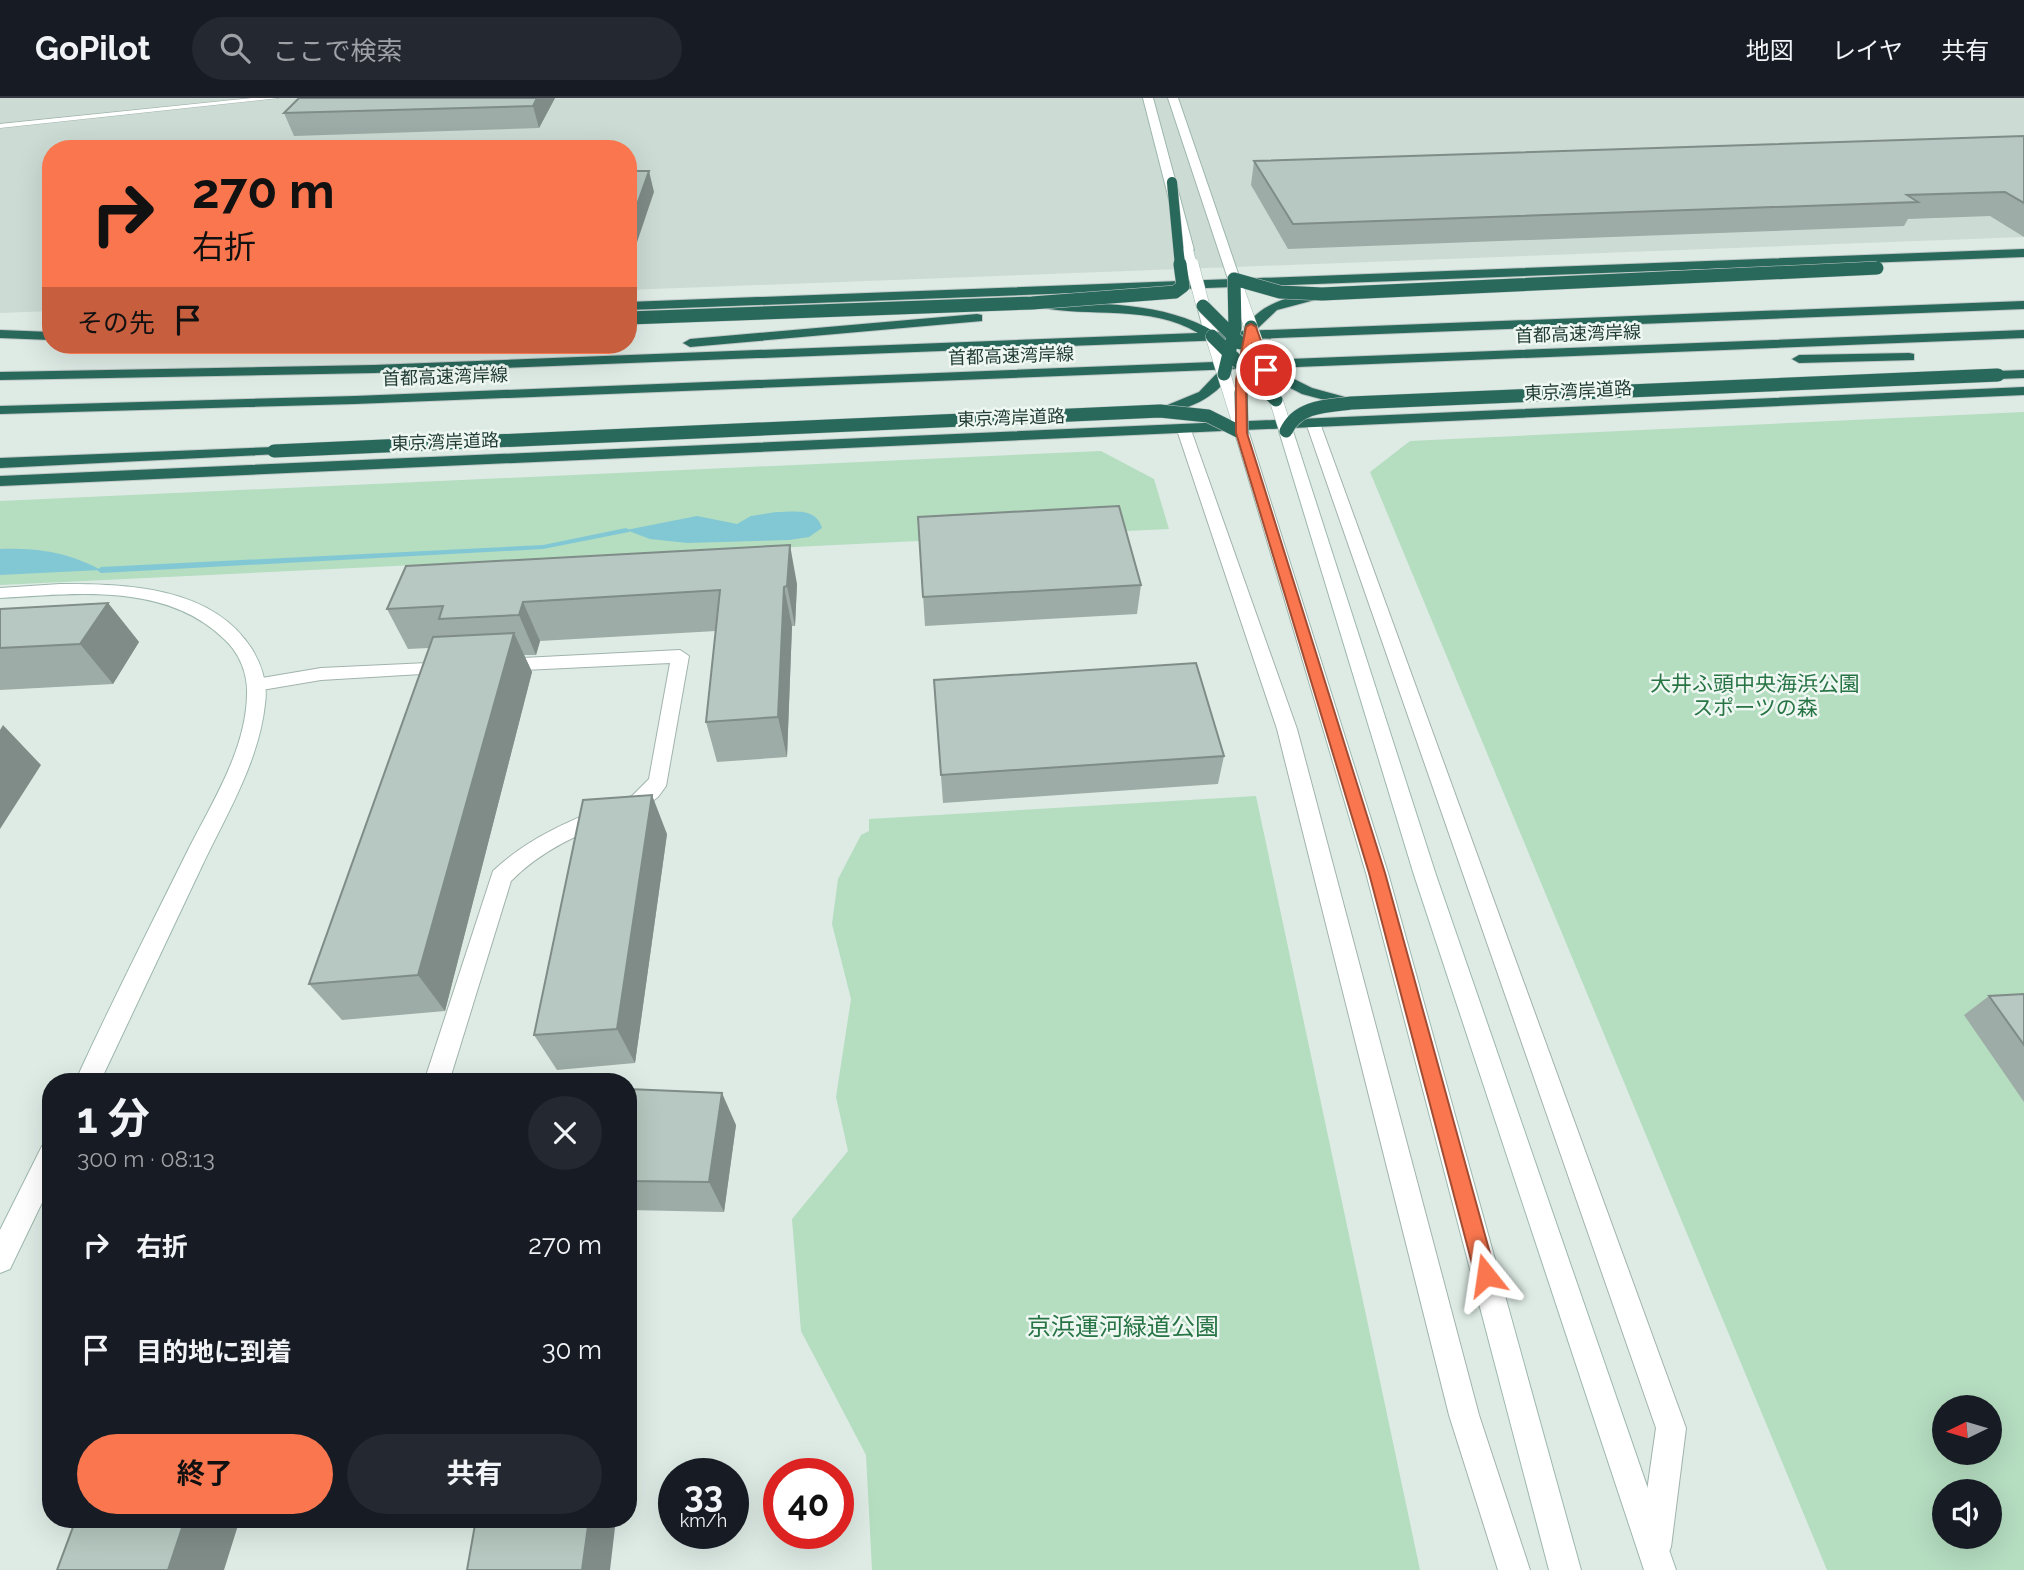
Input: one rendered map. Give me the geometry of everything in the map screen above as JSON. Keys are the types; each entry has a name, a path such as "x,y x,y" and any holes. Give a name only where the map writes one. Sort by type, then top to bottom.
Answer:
{"highway":[{"path":"637,318 1032,303 1161,294 1180,290 1183,286 1175,234 1172,182"},
{"path":"637,306 2024,253"},
{"path":"1160,411 1188,404 1206,396 1217,387 1224,374 1230,351 1236,306 1234,279 1280,292 1322,294 2024,260"},
{"path":"1241,433 1239,401 1251,327 1258,315 1268,308 1322,294"},
{"path":"1032,303 1159,313 1189,322 1212,335 1230,351 1276,400"},
{"name":"首都高速湾岸線","path":"0,376 374,369 2024,305"},
{"path":"1203,306 1266,370 1287,384 1312,395 1351,403"},
{"path":"637,347 977,318"},
{"path":"0,332 42,329"},
{"path":"0,332 42,335"},
{"name":"首都高速湾岸線","path":"0,411 1406,360 2024,334"},
{"path":"374,369 546,354"},
{"path":"1788,359 1909,357"},
{"path":"1406,360 1761,359"},
{"path":"1286,431 1292,418 1300,413 1351,403 2024,374"},
{"name":"東京湾岸道路","path":"0,481 2024,391"},
{"path":"0,463 1160,411 1208,416 1241,433"},
{"path":"46,479 274,450"}],"street":[{"path":"1148,98 1203,306 1377,873 1565,1570"},
{"path":"1173,98 1276,400 1425,875 1657,1562"},
{"path":"1313,423 1671,1428 1657,1562"},
{"path":"1184,430 1287,729 1464,1415 1514,1570"},
{"path":"0,593 102,590 144,594 181,604 213,619 233,636 253,668 256,685 253,720 240,762 91,1073"},
{"path":"256,685 321,674 680,656 659,781 651,792 639,801 548,840 517,858 501,877 439,1073"},
{"path":"0,1259 42,1173"}],"lane":[{"path":"0,126 275,98"}],"shaded area":[{"path":"0,98 2024,98 2024,237 637,290 637,140 42,140 42,311 0,313"}],"green space":[{"name":"大井ふ頭中央海浜公園 スポーツの森","path":"2024,412 2024,1570 1827,1570 1370,472 1410,441"},
{"path":"1101,451 1154,479 1169,529 0,585 0,501"},
{"name":"京浜運河緑道公園","path":"1256,796 1420,1570 872,1570 866,1455 801,1331 792,1219 848,1151 836,1097 851,999 832,924 838,879 861,835 869,831 869,819"}],"water":[{"path":"776,512 810,514 819,521 822,528 809,537 789,540 687,543 650,539 626,530 697,516 737,524 751,516"},
{"path":"0,549 52,552 101,570 0,575"}],"building":[{"path":"299,98 537,98 533,106 284,113"},
{"path":"2024,136 2024,203 2005,192 1907,195 1918,202 1293,224 1254,161"},
{"path":"637,171 649,171 637,205"},
{"path":"1119,506 1141,585 923,597 918,517"},
{"path":"790,545 787,586 784,587 778,717 706,722 720,590 523,602 519,615 439,619 443,606 387,609 406,566"},
{"path":"108,603 80,644 0,648 0,609"},
{"path":"514,633 418,975 309,984 433,637"},
{"path":"1196,663 1224,756 941,775 934,680"},
{"path":"652,795 617,1029 534,1035 583,800"},
{"path":"2024,994 2024,1045 1989,996"},
{"path":"637,1089 722,1093 709,1182 637,1181"},
{"path":"73,1528 182,1528 168,1570 57,1570"},
{"path":"474,1528 588,1528 582,1570 467,1570"}],"waterway":[{"path":"101,570 543,547 626,530"}],"route":[{"path":"1266,370 1251,327 1239,401 1241,433 1377,873 1486,1275"}]}
